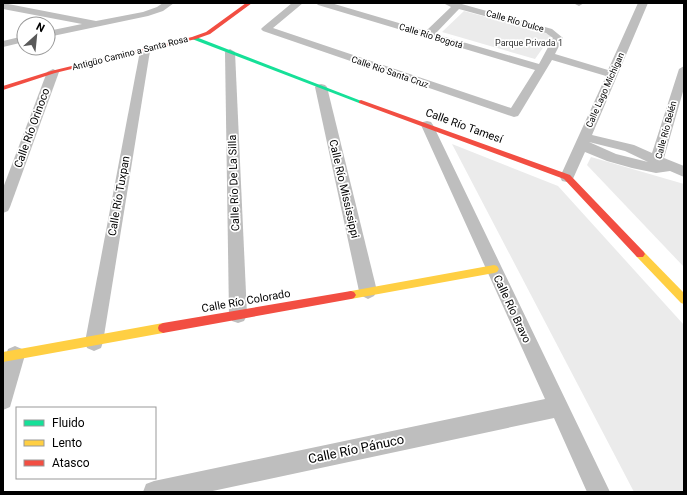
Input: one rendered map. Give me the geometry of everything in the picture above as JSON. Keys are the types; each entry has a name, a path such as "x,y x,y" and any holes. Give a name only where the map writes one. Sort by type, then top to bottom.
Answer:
{"street":[{"path":"56,32 153,12 169,3"},
{"name":"Antigüo Camino a Santa Rosa","path":"3,88 53,72 194,38 208,33 249,3"},
{"name":"Calle Río Santa Cruz","path":"298,3 266,29 514,113 541,68"},
{"name":"Calle Río Bogotá","path":"321,3 541,68"},
{"name":"Calle Lago Michigan","path":"567,177 643,3"},
{"path":"3,4 100,24"},
{"path":"428,35 453,4"},
{"name":"Calle Río Dulce","path":"453,4 549,31 558,38 551,52"},
{"name":"Calle Río Tamesí","path":"194,38 321,87 567,177 684,300"},
{"path":"3,44 16,41"},
{"name":"Calle Río Tuxpan","path":"94,342 145,50"},
{"name":"Calle Río De La Silla","path":"230,52 238,315"},
{"path":"541,68 551,52 614,70"},
{"name":"Calle Río Belén","path":"657,164 678,109 684,69"},
{"name":"Calle Río Orinoco","path":"3,207 53,72"},
{"name":"Calle Río Mississippi","path":"321,87 368,291"},
{"name":"Calle Río Bravo","path":"427,125 599,492"},
{"path":"583,141 618,160 657,164 678,171"},
{"name":"Calle Río Colorado","path":"9,356 94,342 494,269"},
{"path":"3,400 9,356"},
{"name":"Calle Río Pánuco","path":"154,492 558,406"}],"green space":[{"name":"Parque Privada 1","path":"464,11 552,35 535,59 442,32"},
{"path":"452,144 558,186 684,325 684,492 634,492"},
{"path":"591,157 684,184 684,267 587,165"}],"traffic: fast":[{"path":"194,38 361,102"}],"traffic: slow":[{"path":"640,254 684,300"},
{"path":"351,295 494,269"},
{"path":"3,357 163,328"}],"traffic: jam":[{"path":"3,88 53,72 194,38 208,33 249,3"},
{"path":"361,102 567,177 640,254"},
{"path":"163,328 351,295"}]}
